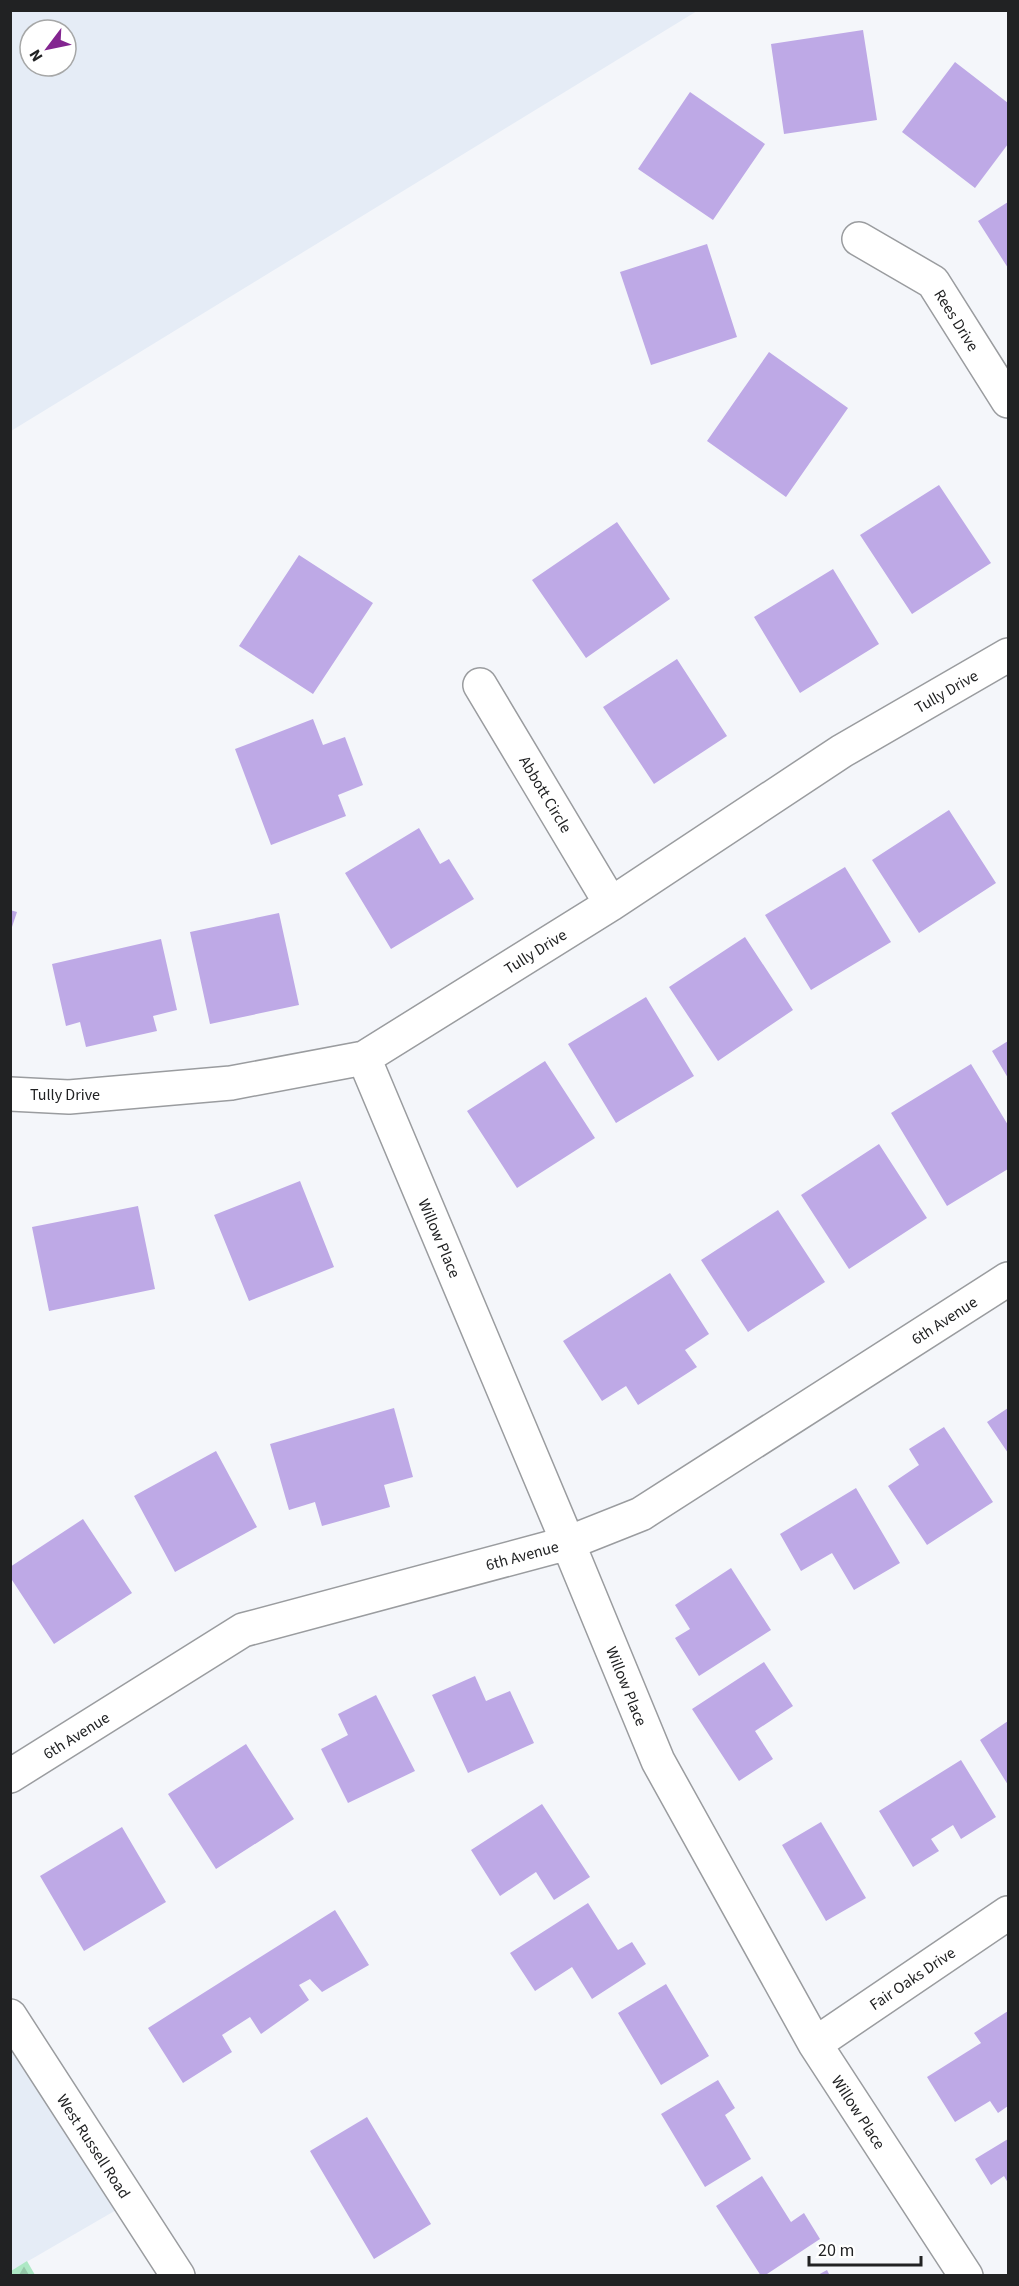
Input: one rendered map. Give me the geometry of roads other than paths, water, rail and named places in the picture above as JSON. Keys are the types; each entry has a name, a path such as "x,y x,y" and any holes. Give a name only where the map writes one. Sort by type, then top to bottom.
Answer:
{"street":[{"name":"Rees Drive","path":"859,239 933,282 1008,401"},
{"name":"Tully Drive","path":"10,1094 69,1097 231,1083 364,1058 611,904 842,751 1008,655"},
{"name":"Abbott Circle","path":"480,685 611,904"},
{"name":"Willow Place","path":"364,1058 658,1761 815,2044 966,2276"},
{"name":"6th Avenue","path":"10,1776 243,1630 568,1543 641,1514 1008,1279"},
{"name":"Fair Oaks Drive","path":"815,2044 1008,1913"},
{"name":"West Russell Road","path":"10,2016 178,2276"}]}
